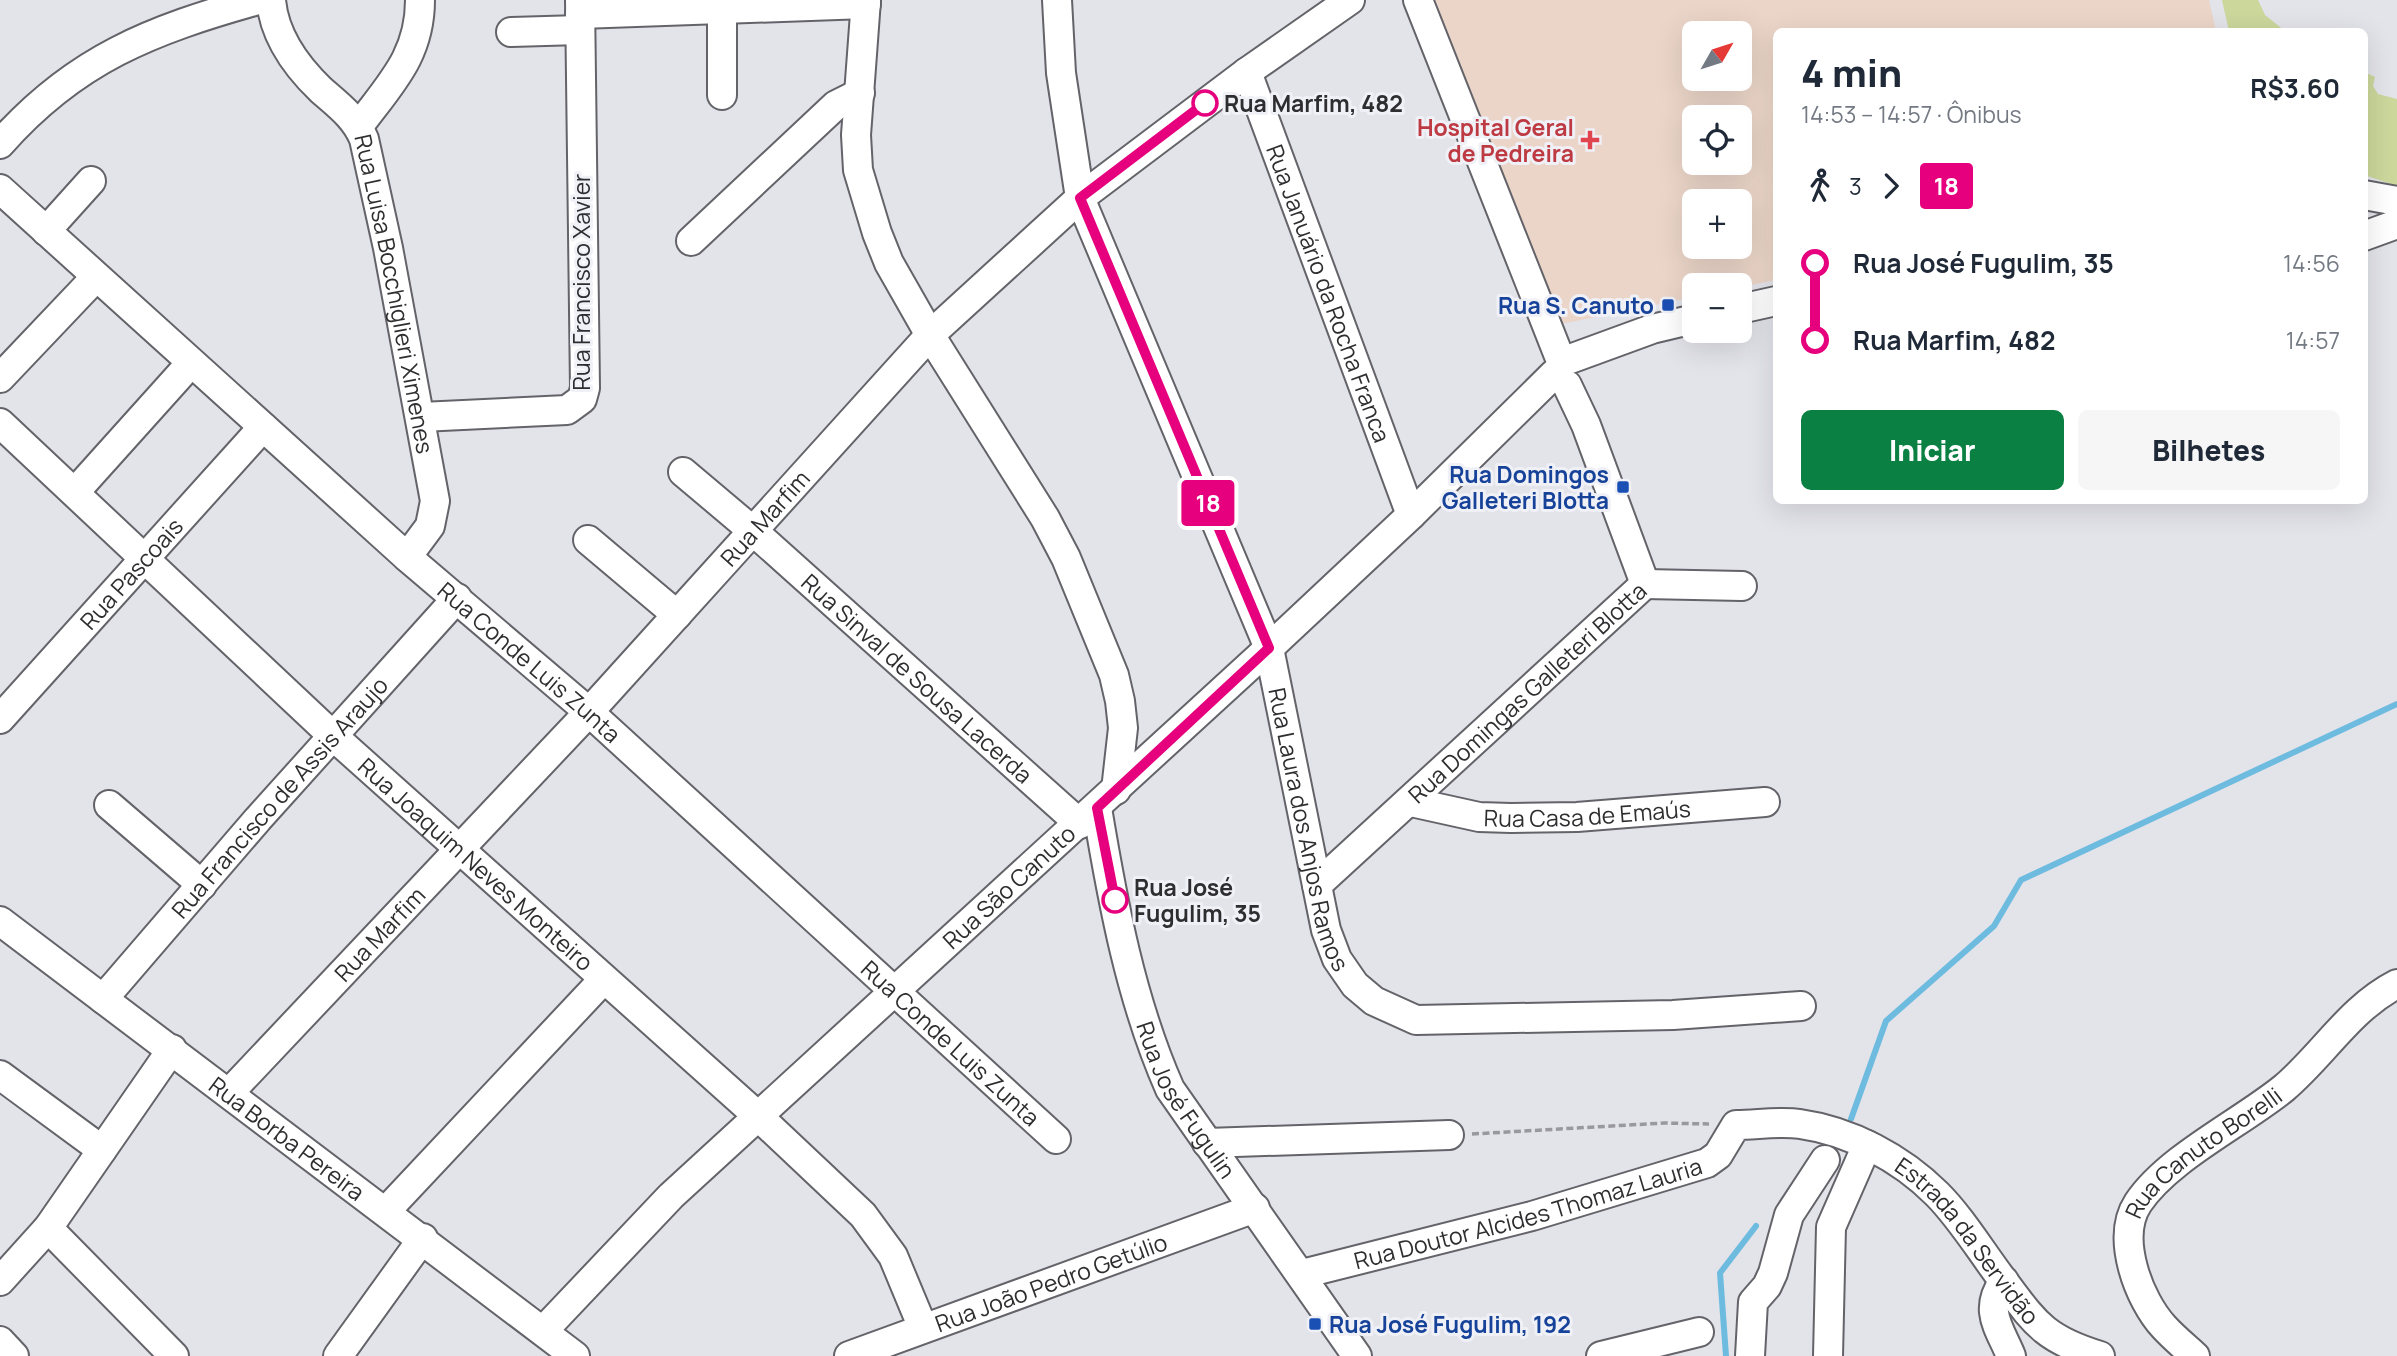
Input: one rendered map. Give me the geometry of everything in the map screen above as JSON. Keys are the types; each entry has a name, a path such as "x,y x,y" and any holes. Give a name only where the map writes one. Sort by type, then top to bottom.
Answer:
{"street":[{"path":"0,144 45,97 110,52 200,16 258,0"},
{"path":"271,0 276,24 301,67 359,127"},
{"name":"Rua Luisa Bocchiglieri Ximenes","path":"407,557 430,526 435,501 388,248 359,127 408,56 418,34 420,0"},
{"name":"Rua Laura dos Anjos Ramos","path":"1057,0 1061,73 1080,198 1269,648 1326,930 1337,959 1355,985 1374,1001 1416,1020 1673,1014 1801,1006"},
{"name":"Rua Marfim","path":"229,1093 589,712 930,335 1080,198 1247,72 1350,0"},
{"name":"Rua Domingas Galleteri Blotta","path":"1317,885 1411,802 1644,584 1567,374 1418,0"},
{"path":"511,32 580,15 723,4 866,2"},
{"name":"Rua José Fugulin","path":"866,2 856,135 858,170 889,263 930,335 1045,518 1066,558 1117,688 1123,728 1097,808 1126,957 1153,1050 1170,1089 1357,1356"},
{"path":"722,95 723,4"},
{"name":"Rua Francisco Xavier","path":"421,417 568,410 582,399 580,15"},
{"name":"Rua Januário da Rocha Franca","path":"1247,72 1411,515"},
{"path":"691,241 836,105 860,93"},
{"path":"46,231 91,181"},
{"name":"Rua Conde Luis Zunta","path":"0,189 190,364 407,557 589,712 1056,1139"},
{"path":"2368,196 2397,201"},
{"path":"2368,235 2397,224"},
{"path":"0,378 96,276"},
{"path":"1752,306 1773,301"},
{"name":"Rua São Canuto","path":"543,1331 671,1196 1269,648 1411,515 1508,415 1567,374 1651,328 1682,322"},
{"path":"75,492 190,364"},
{"name":"Rua Joaquim Neves Monteiro","path":"0,423 459,851 759,1118 874,1227 893,1256 923,1328"},
{"name":"Rua Pascoais","path":"0,719 263,427"},
{"name":"Rua Sinval de Sousa Lacerda","path":"683,472 1097,808"},
{"path":"588,540 677,615"},
{"path":"1644,584 1742,586"},
{"name":"Rua Francisco de Assis Araujo","path":"103,999 457,598"},
{"name":"Rua Casa de Emaús","path":"1411,802 1479,817 1511,818 1577,817 1766,802"},
{"path":"109,805 202,885"},
{"name":"Rua Borba Pereira","path":"0,921 423,1238 575,1356"},
{"path":"386,1211 603,980"},
{"name":"Rua Canuto Borelli","path":"2195,1356 2162,1325 2135,1278 2129,1252 2130,1225 2137,1204 2164,1176 2200,1147 2259,1108 2295,1078 2364,1004 2397,984"},
{"path":"0,1281 48,1227 172,1049"},
{"path":"0,1075 103,1150"},
{"name":"Estrada da Servidão","path":"1736,1125 1798,1124 1836,1131 1867,1144 1937,1194 2034,1322 2046,1333 2059,1342 2100,1356"},
{"name":"Rua Doutor Alcides Thomaz Lauria","path":"1302,1274 1532,1216 1707,1163 1718,1155 1736,1125"},
{"path":"1207,1143 1449,1135"},
{"path":"1828,1356 1831,1227 1867,1144"},
{"path":"1749,1356 1753,1302 1767,1286 1773,1273 1789,1216 1825,1160"},
{"name":"Rua João Pedro Getúlio","path":"849,1356 1255,1208"},
{"path":"48,1227 174,1356"},
{"path":"338,1356 423,1238"},
{"path":"2004,1281 1994,1295 1992,1309 2011,1356"},
{"path":"1601,1356 1699,1332"},
{"path":"0,1341 14,1356"}],"path":[{"path":"1449,1135 1664,1123 1736,1125"}],"shaded area":[{"name":"Hospital Geral de Pedreira","path":"1433,0 2209,0 2215,28 1773,28 1773,281 1752,285 1752,273 1682,273 1682,299 1556,325"}],"green space":[{"path":"2222,0 2258,0 2265,15 2281,28 2228,28"},
{"path":"2368,74 2375,77 2373,86 2378,94 2397,99 2397,186 2368,176"}],"waterway":[{"path":"1851,1119 1886,1021 1994,926 2021,880 2397,704"},
{"path":"1726,1356 1720,1273 1756,1226"}],"bus line":[{"name":"18","path":"1115,900 1097,808 1269,648 1080,198 1205,103"}],"place":[{"name":"Rua Marfim, 482","path":"1205,103"},
{"name":"Hospital Geral de Pedreira","path":"1590,140"},
{"name":"Rua S. Canuto","path":"1668,305"},
{"name":"Rua Domingos Galleteri Blotta","path":"1623,487"},
{"name":"Rua José Fugulim, 35","path":"1115,900"},
{"name":"Rua José Fugulim, 192","path":"1315,1324"}]}
